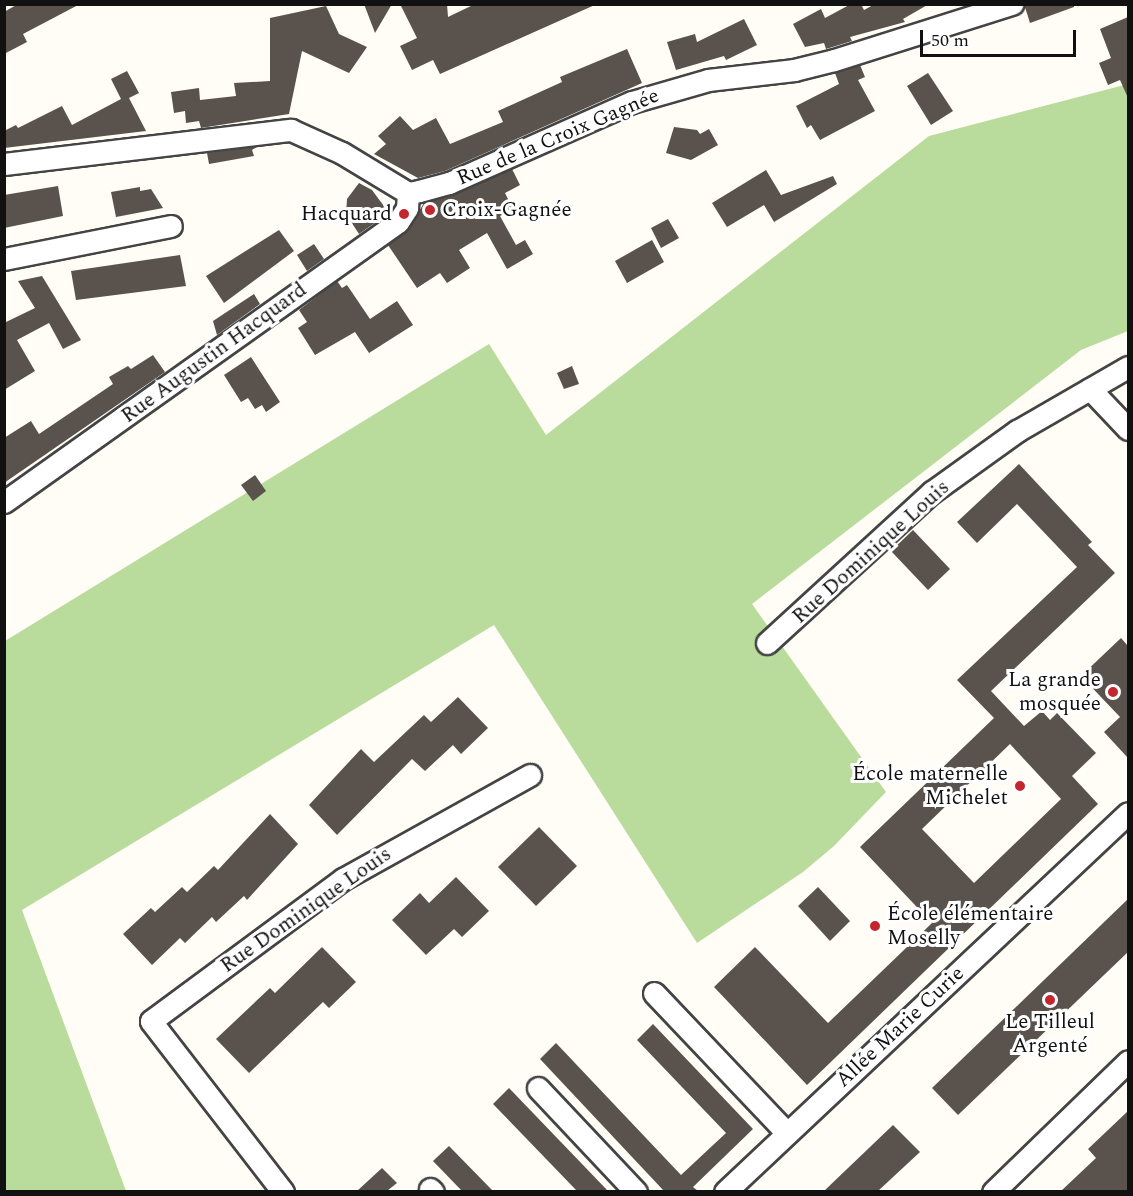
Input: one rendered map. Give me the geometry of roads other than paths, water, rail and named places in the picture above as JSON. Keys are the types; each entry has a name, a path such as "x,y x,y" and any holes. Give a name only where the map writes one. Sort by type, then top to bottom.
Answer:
{"street":[{"name":"Rue de la Croix Gagnée","path":"408,193 449,183 612,110 670,90 731,76 794,70 834,60 1012,4"},
{"path":"4,164 291,130 333,148 408,193"},
{"name":"Rue Augustin Hacquard","path":"4,501 398,222 407,208 408,193"},
{"path":"4,259 171,226"},
{"name":"Rue Dominique Louis","path":"767,643 932,492 1017,431 1128,367"},
{"path":"1090,389 1128,429"},
{"name":"Rue Dominique Louis","path":"283,1191 151,1021 343,879 530,775"},
{"name":"Allée Marie Curie","path":"724,1191 1128,813"},
{"path":"654,993 787,1133"},
{"path":"993,1191 1128,1061"},
{"path":"538,1088 636,1191"}],"place":[{"name":"Croix-Gagnée","path":"430,210"},
{"name":"Hacquard","path":"404,214"},
{"name":"La grande mosquée","path":"1113,692"},
{"name":"École maternelle Michelet","path":"1020,786"},
{"name":"École élémentaire Moselly","path":"875,926"},
{"name":"Le Tilleul Argenté","path":"1050,1000"}]}
